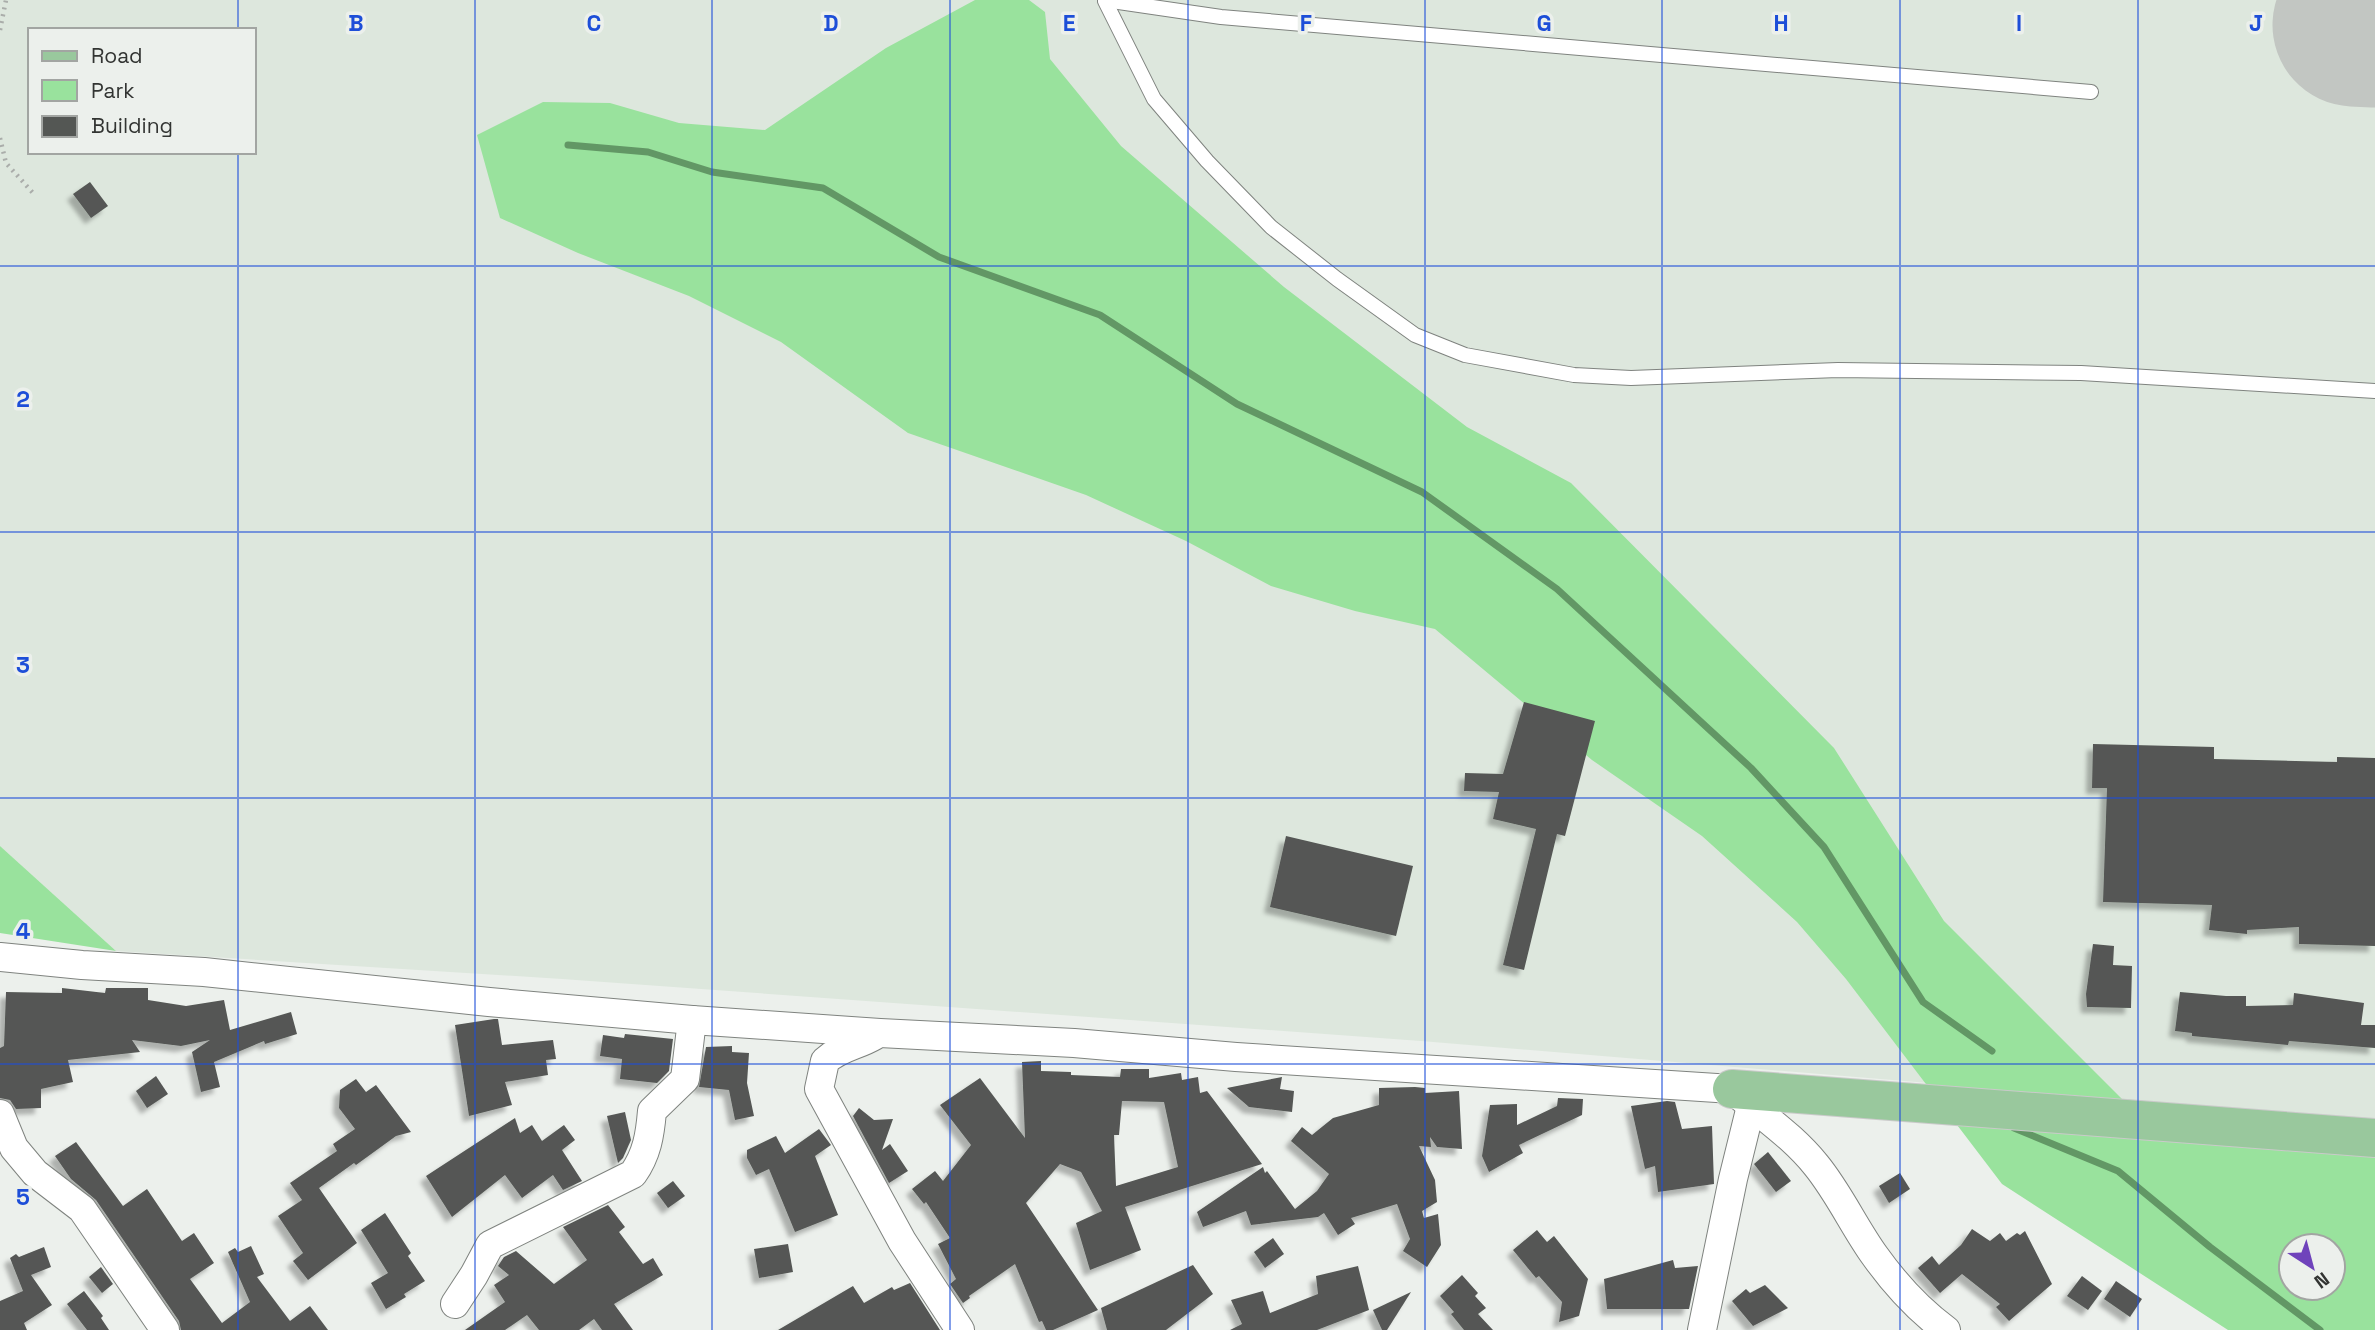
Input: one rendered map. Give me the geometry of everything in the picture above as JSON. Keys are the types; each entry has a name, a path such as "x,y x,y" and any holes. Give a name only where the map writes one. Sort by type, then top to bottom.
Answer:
{"main road":[{"path":"1742,1098 2375,1139"}],"street":[{"path":"0,957 204,972 692,1020 880,1033 1074,1042 1742,1098 1772,1120 1818,1167 1875,1256 1927,1316 1946,1330"},
{"path":"455,1304 490,1245 632,1174 644,1158 650,1136 652,1111 685,1079 692,1020"},
{"path":"880,1033 864,1042 847,1046 825,1061 819,1089 902,1241 960,1330"},
{"path":"1702,1330 1732,1179 1742,1098"},
{"path":"0,1114 14,1148 36,1173 82,1209 165,1330"}],"lane":[{"path":"1105,0 1221,18 2091,92"},
{"path":"1105,0 1154,99 1207,161 1271,227 1415,335 1465,355 1574,375 1631,378 1838,369 2081,373 2375,391"}],"path":[{"path":"0,30 6,0"},
{"path":"0,138 6,163 33,192"}],"shaded area":[{"path":"0,0 2375,0 2375,1120 1421,1041 562,979 116,951 0,846"}],"green space":[{"path":"975,0 1029,0 1045,12 1050,59 1121,146 1284,287 1467,427 1571,483 1834,748 1944,921 2122,1099 2375,1120 2375,1330 2228,1330 2002,1184 1846,979 1797,922 1702,836 1592,760 1435,629 1355,611 1271,586 1186,541 1086,495 908,433 781,342 689,296 578,253 500,218 477,135 543,102 610,103 679,123 765,130 886,48"},
{"path":"0,846 116,951 0,933"}],"building":[{"path":"90,182 108,206 91,218 73,194"},
{"path":"1524,702 1595,721 1565,836 1557,834 1524,970 1503,965 1536,829 1493,819 1499,792 1464,791 1465,773 1503,774"},
{"path":"2093,744 2214,747 2214,759 2337,762 2337,757 2375,758 2375,946 2299,944 2299,927 2247,930 2247,934 2209,930 2212,905 2103,902 2107,788 2092,788"},
{"path":"1286,836 1413,866 1396,936 1270,907"},
{"path":"2093,944 2114,946 2113,965 2132,966 2131,1008 2087,1007 2086,994"},
{"path":"62,988 105,993 106,988 148,988 148,1000 186,1006 224,1000 230,1030 291,1012 297,1034 265,1044 264,1041 214,1062 220,1087 201,1092 192,1052 210,1040 181,1046 132,1040 140,1052 68,1060 73,1082 41,1089 41,1108 16,1109 10,1100 0,1098 0,1048 4,1046 6,992 62,993"},
{"path":"2180,992 2246,996 2246,1006 2293,1005 2294,993 2364,1003 2361,1025 2375,1025 2375,1048 2289,1041 2288,1045 2192,1036 2192,1033 2175,1031"},
{"path":"498,1019 502,1045 553,1040 556,1059 546,1060 548,1075 505,1082 512,1105 469,1116 455,1025"},
{"path":"625,1034 673,1039 669,1071 657,1083 620,1079 622,1059 600,1056 603,1035 624,1038"},
{"path":"732,1046 732,1052 749,1053 747,1083 754,1116 735,1120 729,1090 699,1087 706,1047"},
{"path":"1041,1061 1041,1071 1071,1072 1071,1075 1120,1077 1121,1069 1149,1069 1149,1078 1181,1073 1182,1080 1198,1077 1200,1093 1207,1091 1262,1164 1125,1207 1141,1250 1090,1270 1076,1223 1102,1211 1081,1172 1060,1164 1026,1203 1098,1310 1053,1330 1046,1330 1042,1321 1039,1322 1015,1264 963,1303 950,1284 956,1279 938,1244 950,1238 926,1202 924,1204 912,1189 935,1171 943,1181 971,1145 940,1105 980,1078 1025,1138 1022,1062","holes":["1122,1101 1164,1102 1178,1167 1116,1186 1114,1135 1119,1135"]},
{"path":"156,1076 168,1094 147,1108 136,1091"},
{"path":"1282,1077 1280,1089 1294,1091 1292,1112 1249,1107 1227,1088"},
{"path":"356,1079 366,1092 376,1085 411,1132 396,1136 319,1188 357,1243 308,1280 293,1261 303,1253 278,1216 302,1200 290,1183 337,1151 333,1144 355,1129 339,1108 340,1090"},
{"path":"1379,1088 1425,1088 1425,1093 1459,1091 1462,1149 1437,1147 1430,1137 1431,1147 1419,1146 1435,1180 1437,1202 1422,1211 1424,1218 1438,1214 1441,1245 1427,1267 1403,1251 1410,1239 1397,1204 1351,1218 1355,1224 1338,1235 1324,1213 1318,1217 1251,1225 1246,1211 1203,1227 1197,1212 1263,1167 1295,1209 1317,1191 1329,1174 1291,1141 1302,1127 1312,1135 1333,1118 1379,1105"},
{"path":"1558,1098 1583,1099 1582,1115 1519,1145 1523,1153 1489,1172 1482,1156 1490,1105 1517,1104 1517,1125 1557,1106"},
{"path":"1675,1102 1682,1129 1712,1126 1714,1184 1658,1192 1655,1166 1645,1169 1631,1106"},
{"path":"859,1108 874,1120 893,1119 882,1150 890,1144 908,1171 889,1183 853,1116"},
{"path":"625,1112 631,1140 618,1163 607,1116"},
{"path":"515,1118 520,1133 532,1125 542,1141 564,1125 575,1140 562,1150 582,1181 563,1190 553,1175 522,1198 505,1175 452,1217 426,1176"},
{"path":"819,1129 831,1145 815,1156 838,1215 795,1232 769,1169 756,1175 747,1158 747,1150 776,1136 785,1153"},
{"path":"76,1142 123,1206 147,1189 182,1241 194,1233 214,1263 190,1279 222,1323 250,1302 228,1252 235,1248 238,1252 251,1246 264,1274 257,1277 290,1321 310,1306 328,1330 181,1330 179,1321 96,1200 71,1179 55,1156"},
{"path":"1768,1152 1791,1181 1776,1192 1754,1164"},
{"path":"1900,1173 1910,1189 1889,1203 1879,1186"},
{"path":"673,1181 685,1196 668,1208 657,1193"},
{"path":"608,1205 625,1227 619,1232 643,1264 653,1258 663,1275 614,1304 633,1330 602,1330 594,1319 579,1330 539,1330 527,1315 505,1330 465,1330 505,1302 494,1285 509,1275 498,1266 504,1257 516,1251 554,1284 587,1260 563,1227"},
{"path":"385,1213 411,1253 408,1256 425,1281 386,1309 371,1283 388,1273 361,1230"},
{"path":"1972,1229 1990,1241 2000,1233 2006,1241 2025,1231 2052,1284 2009,1321 1996,1307 2000,1304 1962,1274 1940,1293 1918,1268 1932,1256 1939,1265 1961,1245"},
{"path":"1537,1230 1547,1242 1554,1236 1588,1279 1579,1316 1559,1322 1562,1302 1539,1276 1536,1278 1513,1250"},
{"path":"1273,1238 1284,1254 1265,1268 1254,1252"},
{"path":"788,1244 793,1272 759,1278 754,1249"},
{"path":"44,1247 51,1267 31,1275 52,1305 24,1323 27,1330 0,1330 0,1301 23,1291 10,1258"},
{"path":"1673,1260 1675,1268 1698,1266 1689,1309 1607,1309 1604,1279"},
{"path":"1193,1265 1213,1294 1166,1330 1107,1330 1101,1308"},
{"path":"1358,1266 1369,1310 1317,1330 1230,1330 1242,1324 1231,1300 1263,1291 1270,1313 1318,1294 1316,1276"},
{"path":"101,1267 113,1284 102,1293 89,1277"},
{"path":"1462,1275 1478,1293 1475,1296 1486,1308 1478,1314 1493,1330 1464,1330 1451,1314 1454,1312 1440,1296"},
{"path":"2082,1276 2102,1291 2088,1310 2067,1296"},
{"path":"2116,1281 2142,1299 2130,1317 2104,1299"},
{"path":"910,1283 940,1330 778,1330 853,1286 864,1303 892,1287 894,1290"},
{"path":"1765,1285 1788,1308 1753,1326 1732,1301 1746,1289 1750,1293"},
{"path":"84,1291 103,1316 101,1318 109,1330 87,1330 67,1304"},
{"path":"1411,1292 1387,1330 1382,1330 1373,1310"}],"waterway":[{"path":"568,145 648,152 712,172 823,188 939,257 1100,315 1237,404 1422,492 1557,589 1751,768 1824,847 1923,1002 1992,1051"},
{"path":"2014,1128 2118,1171 2210,1247 2320,1330"}],"runway":[{"path":"2354,25 2375,26"}]}
